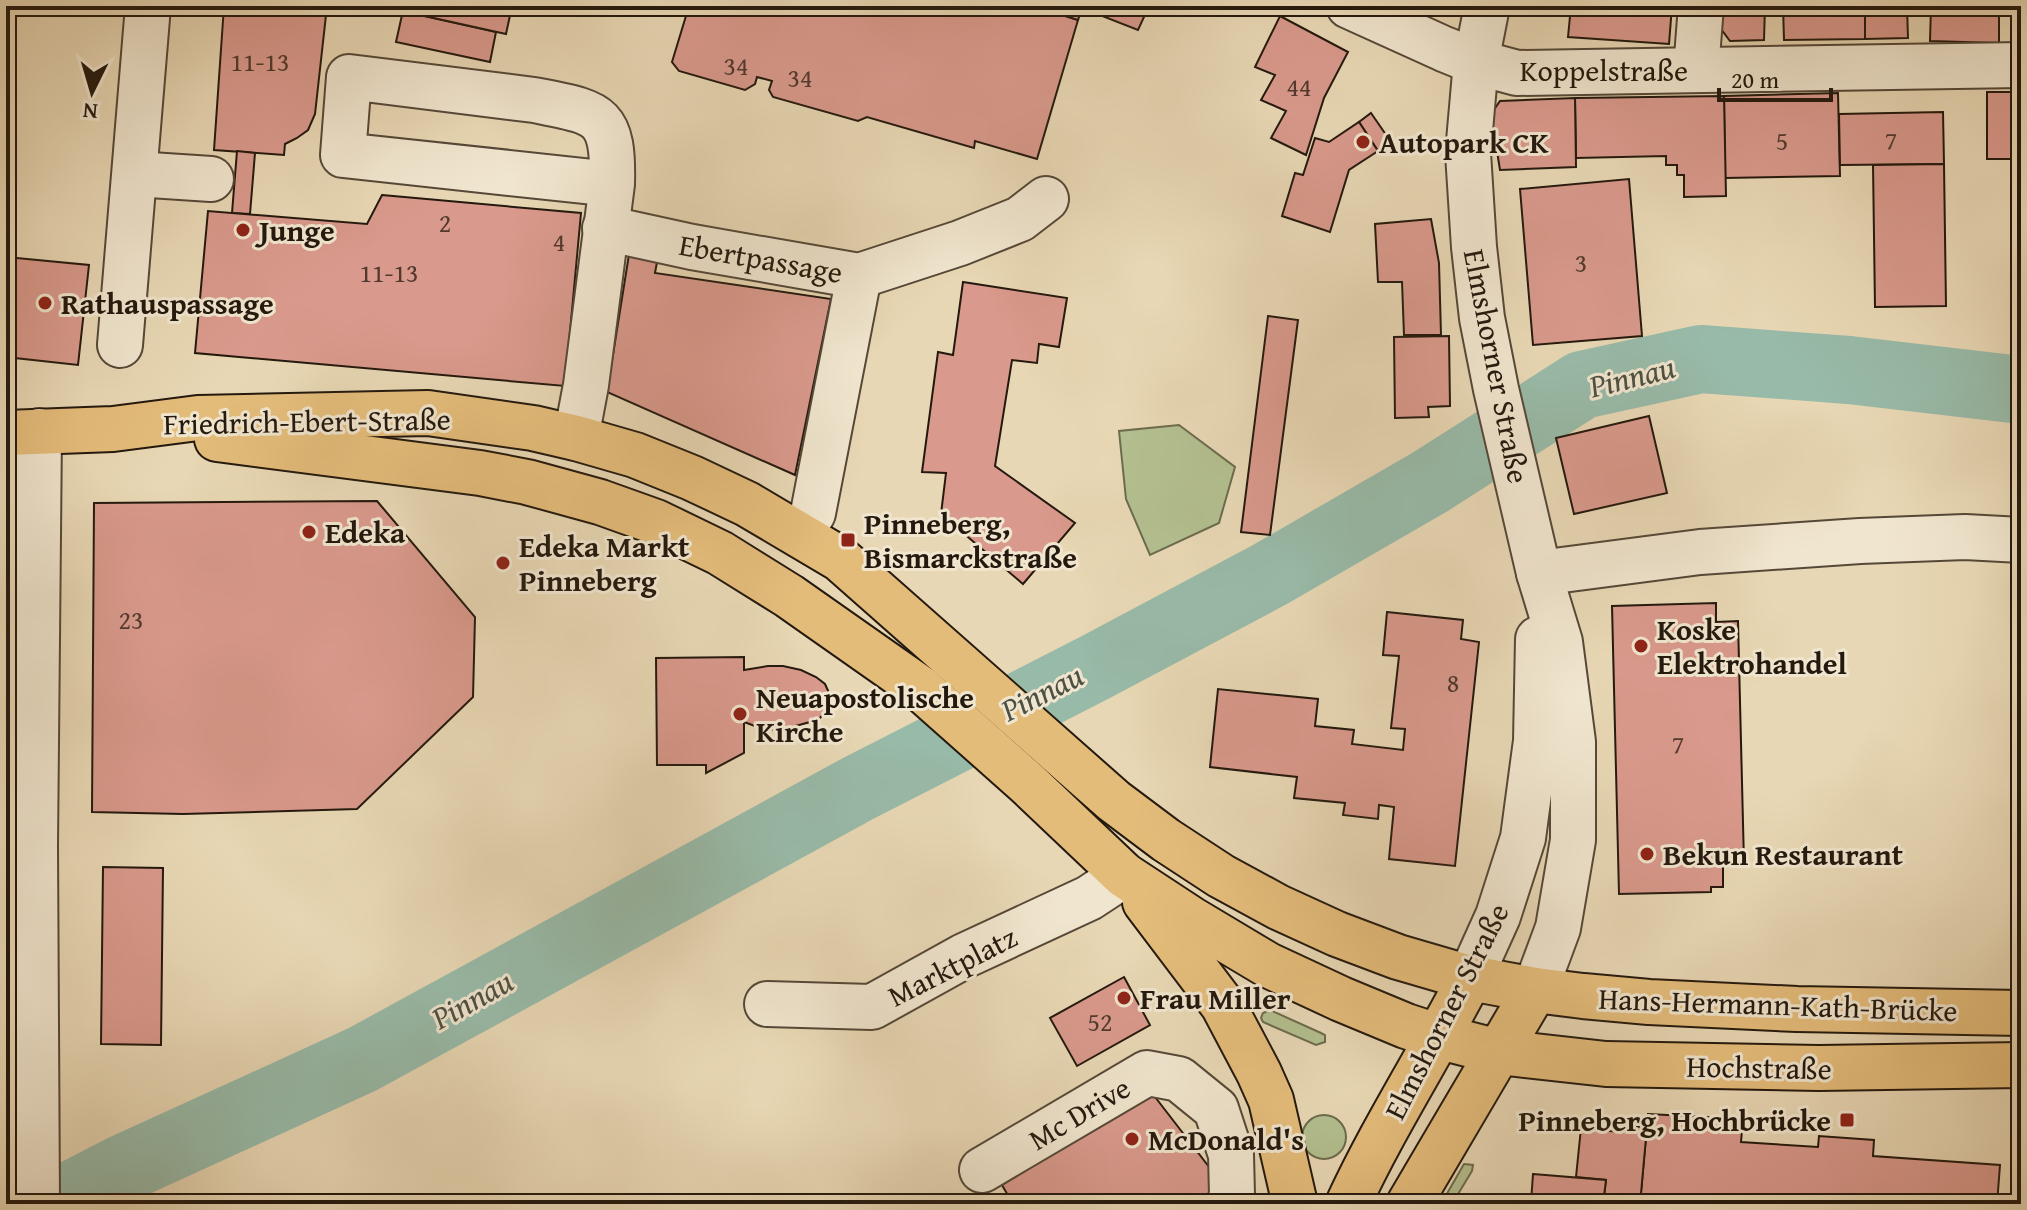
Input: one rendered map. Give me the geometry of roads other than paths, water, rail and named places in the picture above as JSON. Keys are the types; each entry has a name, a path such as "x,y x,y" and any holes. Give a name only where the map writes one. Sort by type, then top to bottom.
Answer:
{"main road":[{"name":"Friedrich-Ebert-Straße","path":"22,432 113,429 198,418 428,413 533,428 635,455 747,504 840,559 1114,801 1221,876 1278,907 1398,957 1470,978 1535,990"},
{"path":"373,459 376,444 389,431 428,413"},
{"name":"Friedrich-Ebert-Straße","path":"113,429 480,473 543,486 656,522 720,553 789,596 920,688 1124,875 1191,919 1268,965 1373,1013 1440,1037 1499,1052"},
{"path":"720,553 755,558 778,552 800,535"},
{"path":"1124,875 1223,1005 1259,1073 1271,1100 1295,1204"},
{"name":"Elmshorner Straße","path":"1348,1204 1372,1154 1440,1037 1470,978"},
{"name":"Elmshorner Straße","path":"1409,1204 1535,990"},
{"name":"Hans-Hermann-Kath-Brücke","path":"1535,990 1649,1002 1782,1009 2021,1013"},
{"name":"Hochstraße","path":"1499,1052 1606,1064 1819,1068 2021,1065"}],"street":[{"path":"120,345 148,6"},
{"name":"Koppelstraße","path":"1349,6 1476,62 1517,73 2021,65"},
{"name":"Elmshorner Straße","path":"1487,6 1476,62 1468,153 1482,318 1539,573 1560,642 1573,742 1573,840 1558,928 1535,990"},
{"path":"1696,70 1701,6"},
{"path":"576,438 586,385 612,184 613,154 608,133 597,118 584,111 534,100 349,77 343,155 612,184"},
{"path":"135,174 211,179"},
{"name":"Ebertpassage","path":"605,228 692,247 859,276 960,243 1020,219 1046,199"},
{"path":"800,535 813,513 859,276"},
{"path":"22,432 21,735 37,1204"},
{"path":"1539,573 1700,552 1860,541 1965,537 2021,540"},
{"name":"Elmshorner Straße","path":"1470,978 1498,916 1523,838 1536,741 1539,573"},
{"name":"Marktplatz","path":"767,1004 872,1007 964,956 1089,898 1124,875"},
{"name":"Mc Drive","path":"982,1170 1147,1073 1179,1079 1216,1109 1231,1155 1232,1195 1229,1204"}],"waterway":[{"name":"Pinnau","path":"54,1204 122,1169 363,1059 859,788 1269,575 1430,482 1582,385 1701,359 1849,370 2021,390"}],"place":[{"name":"Autopark CK","path":"1363,142"},
{"name":"Junge","path":"243,230"},
{"name":"Rathauspassage","path":"45,303"},
{"name":"Edeka","path":"309,532"},
{"name":"Pinneberg, Bismarckstraße","path":"848,540"},
{"name":"Edeka Markt Pinneberg","path":"503,563"},
{"name":"Koske Elektrohandel","path":"1641,646"},
{"name":"Neuapostolische Kirche","path":"740,714"},
{"name":"Bekun Restaurant","path":"1647,854"},
{"name":"Frau Miller","path":"1124,998"},
{"name":"Pinneberg, Hochbrücke","path":"1847,1120"},
{"name":"McDonald's","path":"1132,1139"}]}
